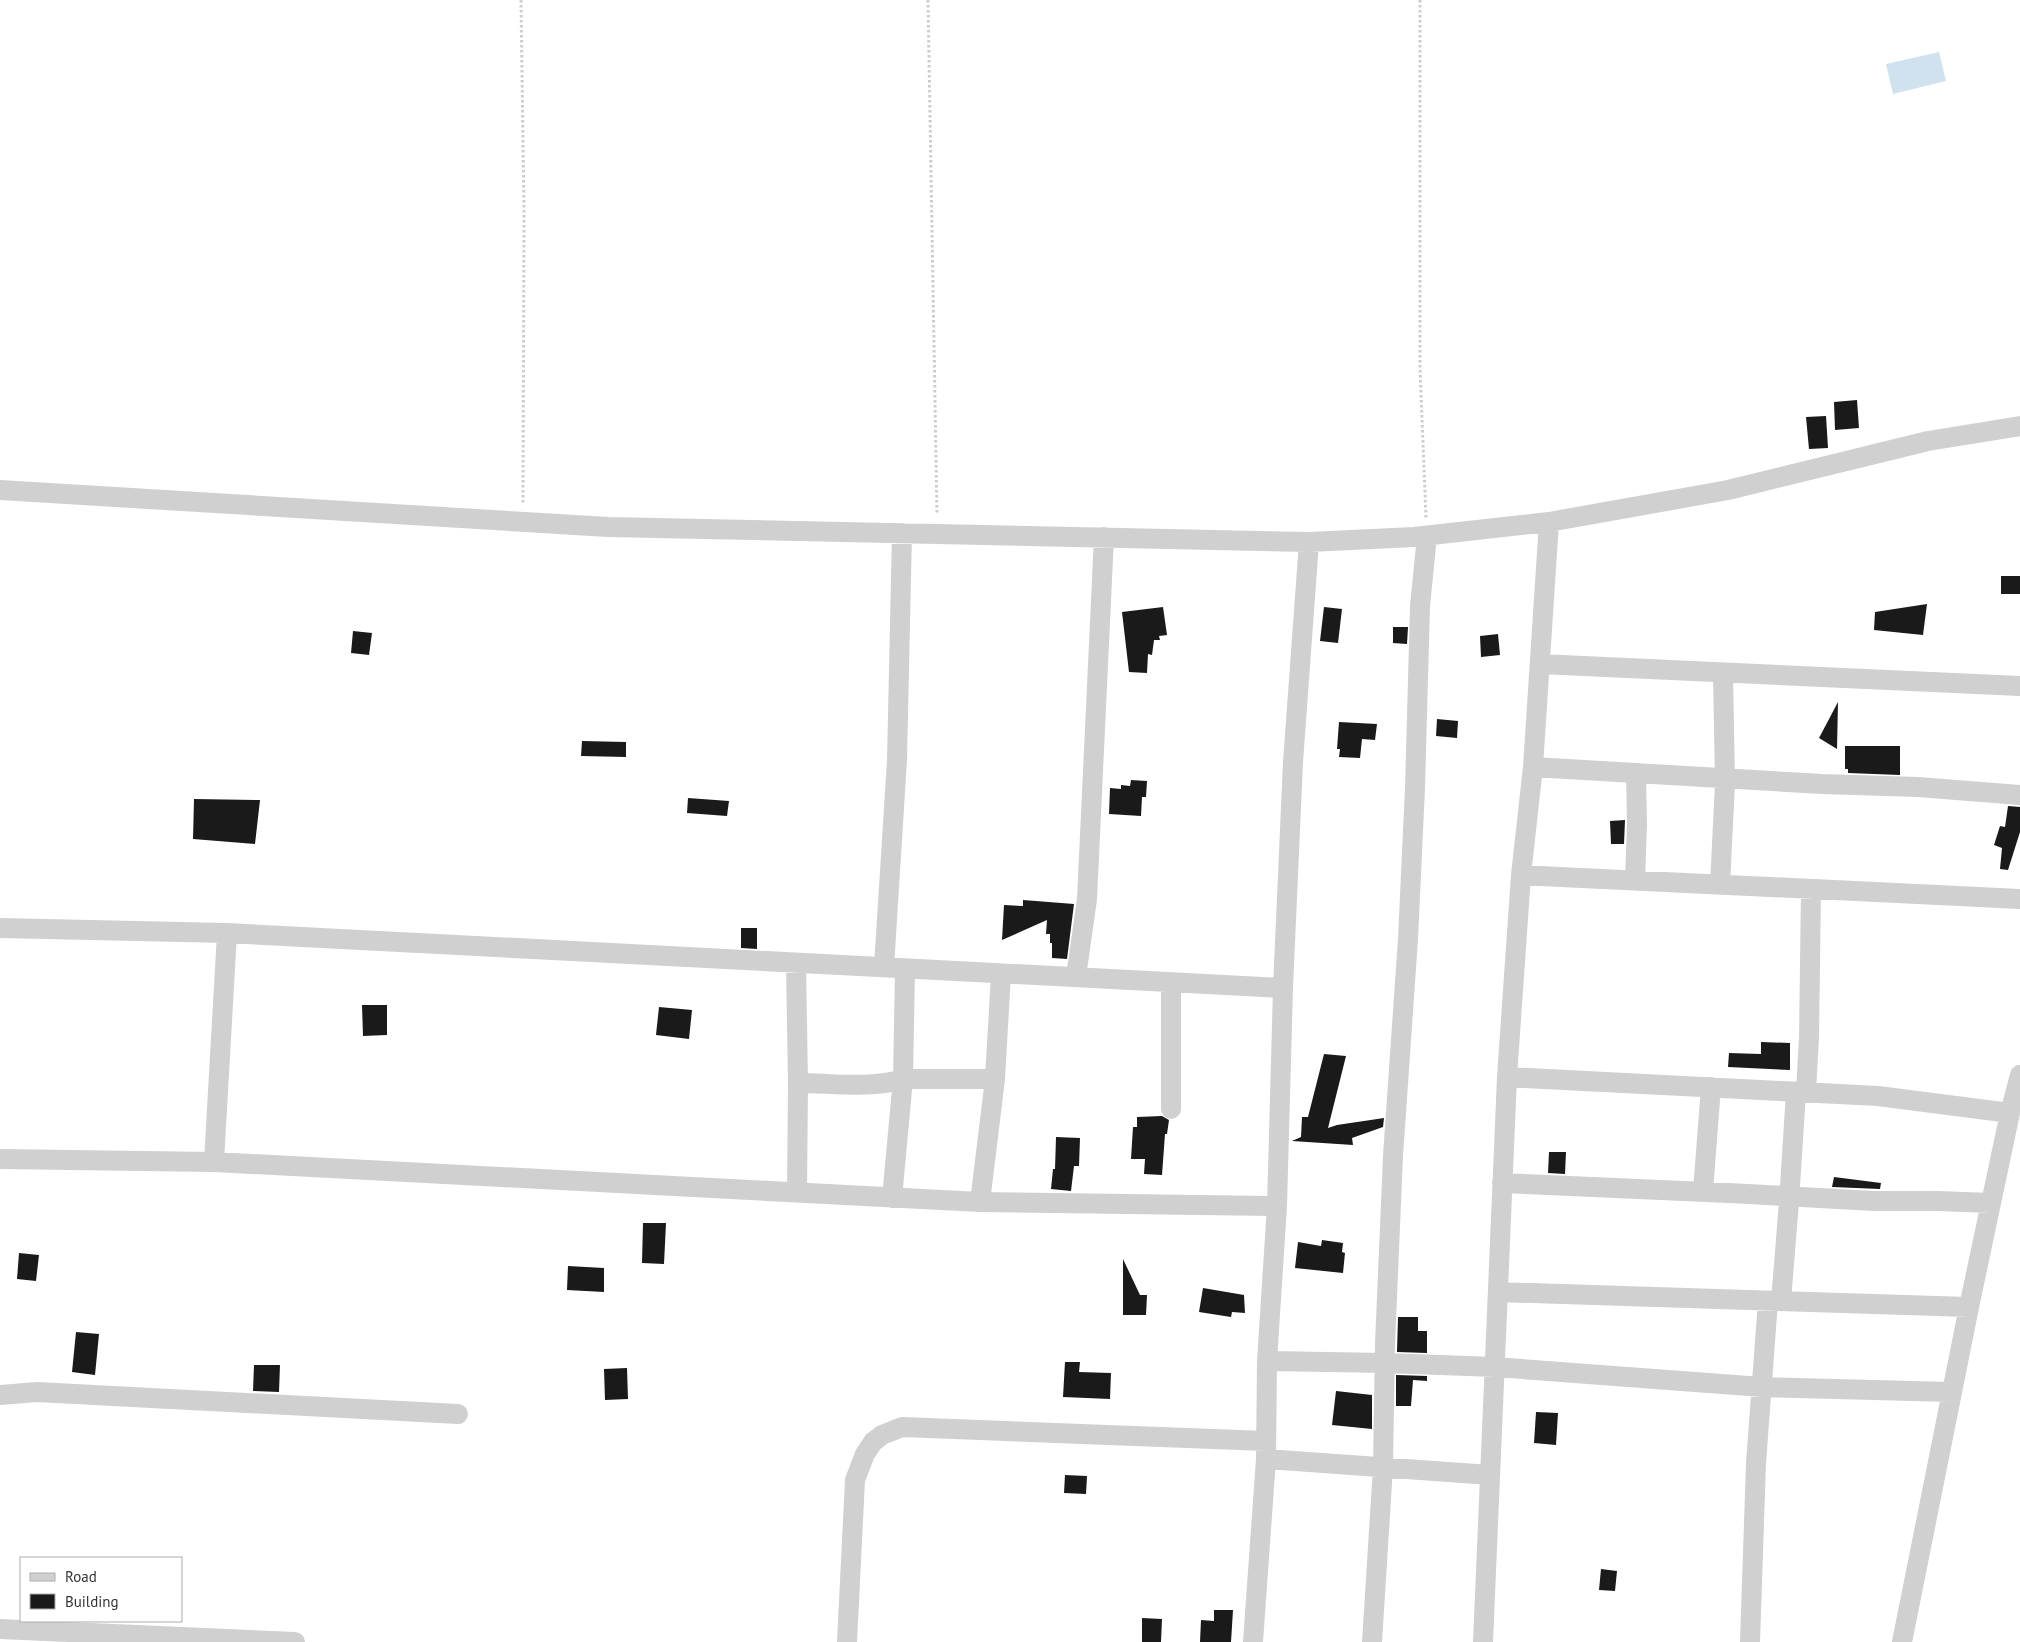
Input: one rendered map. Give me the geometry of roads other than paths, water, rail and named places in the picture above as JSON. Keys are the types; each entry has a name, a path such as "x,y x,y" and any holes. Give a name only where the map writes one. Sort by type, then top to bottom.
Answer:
{"street":[{"path":"0,490 608,527 1309,542 1427,536 1549,522 1728,490 1928,441 2020,426"},
{"path":"1482,1642 1507,1077 1521,875 1533,767 1549,522"},
{"path":"884,967 897,760 902,533"},
{"path":"1372,1642 1383,1467 1393,1156 1408,938 1415,788 1420,606 1427,536"},
{"path":"1076,978 1087,899 1104,537"},
{"path":"1253,1642 1266,1450 1267,1361 1277,1206 1283,988 1293,762 1309,542"},
{"path":"1540,664 2020,686"},
{"path":"1720,885 1724,778 1723,673"},
{"path":"1533,767 2020,794"},
{"path":"1636,773 1638,824 1636,880"},
{"path":"1521,875 2020,899"},
{"path":"1750,1642 1756,1463 1762,1386 1790,1196 1809,1037 1811,889"},
{"path":"0,928 227,933 1283,988"},
{"path":"214,1162 227,933"},
{"path":"796,962 797,1193"},
{"path":"892,1198 903,1079 905,968"},
{"path":"980,1202 995,1080 1001,974"},
{"path":"1171,983 1171,1109"},
{"path":"1902,1642 1969,1307 2010,1113 2020,1075"},
{"path":"1507,1077 1878,1096 2010,1113"},
{"path":"798,1083 870,1084 891,1083 903,1079 995,1080"},
{"path":"1703,1191 1711,1087"},
{"path":"0,1159 214,1162 980,1202 1277,1206"},
{"path":"1502,1183 1703,1191 1874,1201 1991,1203"},
{"path":"1498,1292 1969,1307"},
{"path":"1267,1361 1385,1362 1495,1367 1762,1386 1952,1392"},
{"path":"0,1396 37,1392 458,1414"},
{"path":"847,1642 855,1480 865,1454 873,1442 882,1435 902,1427 1266,1450 1383,1467 1490,1474"},
{"path":"0,1629 295,1642"}],"water":[{"path":"1939,52 1946,81 1893,94 1886,64"}]}
